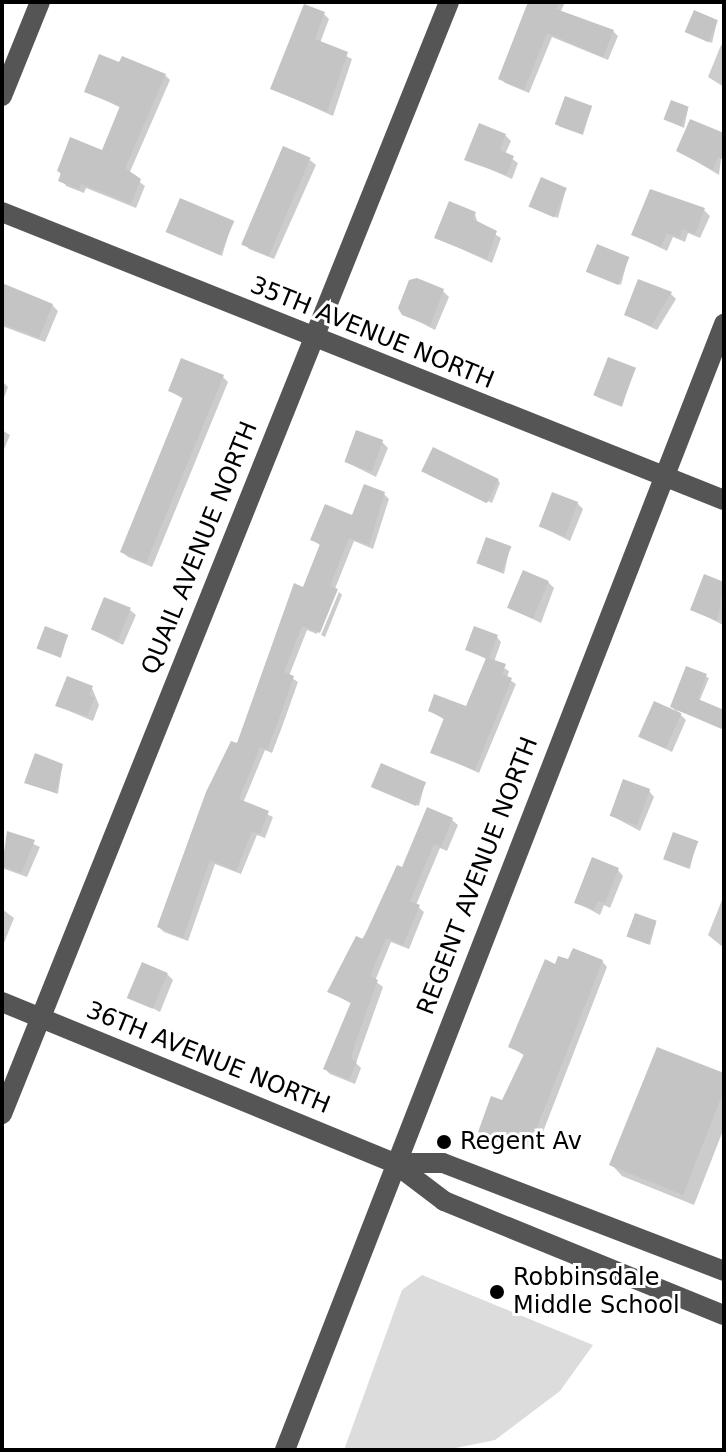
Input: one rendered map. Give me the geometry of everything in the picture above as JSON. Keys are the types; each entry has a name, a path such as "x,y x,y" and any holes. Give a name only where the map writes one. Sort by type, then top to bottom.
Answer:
{"street":[{"path":"2,96 40,2"},
{"name":"QUAIL AVENUE NORTH","path":"2,1114 449,2"},
{"name":"35TH AVENUE NORTH","path":"2,212 724,500"},
{"name":"REGENT AVENUE NORTH","path":"285,1450 662,475 724,324"},
{"name":"36TH AVENUE NORTH","path":"2,1002 394,1163 444,1201 724,1315"},
{"name":"36TH AVENUE NORTH","path":"394,1163 443,1163 724,1271"}],"shaded area":[{"path":"422,1275 593,1345 560,1391 495,1440 446,1450 344,1450 402,1290"}],"building":[{"path":"528,2 559,2 556,9 614,30 603,57 547,33 524,90 498,79"},
{"path":"304,4 325,12 315,39 348,52 327,112 270,89"},
{"path":"694,10 718,20 709,42 685,32"},
{"path":"99,54 119,62 122,56 166,74 125,168 141,179 131,204 81,184 79,190 58,181 61,173 57,171 70,137 102,150 120,106 84,92"},
{"path":"565,96 592,106 582,134 555,124"},
{"path":"671,100 689,107 681,126 663,120"},
{"path":"690,119 724,133 724,160 718,157 713,170 676,151"},
{"path":"479,123 506,134 500,150 514,156 506,175 464,160"},
{"path":"283,146 311,158 269,256 241,244"},
{"path":"541,177 567,188 554,217 528,206"},
{"path":"650,189 705,208 695,234 682,229 679,238 667,233 661,247 631,235"},
{"path":"180,198 234,221 220,255 166,232"},
{"path":"449,201 476,212 473,219 497,231 487,259 434,238"},
{"path":"597,244 629,257 618,285 586,272"},
{"path":"417,278 444,289 430,326 402,315 398,308 409,280"},
{"path":"638,279 672,292 651,326 624,315"},
{"path":"2,283 53,304 39,338 2,324"},
{"path":"608,357 636,368 621,406 593,395"},
{"path":"181,358 224,375 146,563 120,552 183,397 168,391"},
{"path":"356,430 383,440 372,472 344,462"},
{"path":"433,447 499,479 487,503 421,471"},
{"path":"364,484 385,492 369,545 349,538 330,586 338,589 320,633 302,626 284,672 294,676 278,722 267,750 260,747 239,799 269,811 260,834 252,831 236,871 210,860 183,938 157,927 206,792 231,741 237,743 294,583 303,587 320,544 310,540 325,504 352,515"},
{"path":"552,492 578,502 565,537 539,527"},
{"path":"486,537 511,546 502,573 476,563"},
{"path":"523,570 549,581 533,619 507,608"},
{"path":"704,574 724,582 717,621 690,610"},
{"path":"104,597 131,608 118,640 91,629"},
{"path":"45,626 68,635 60,657 36,648"},
{"path":"474,626 498,635 489,658 506,664 502,674 512,678 475,770 430,753 444,718 428,711 434,694 466,706 486,658 465,650"},
{"path":"686,666 707,674 698,699 724,710 724,730 670,707"},
{"path":"67,676 93,686 89,695 95,697 87,716 55,706"},
{"path":"654,701 681,713 666,749 638,737"},
{"path":"35,753 63,764 56,793 24,783"},
{"path":"381,763 426,782 416,806 371,787"},
{"path":"623,779 650,789 637,826 610,816"},
{"path":"427,807 453,818 441,847 434,844 410,901 420,905 403,945 386,938 370,976 378,980 356,1041 351,1059 357,1061 349,1080 323,1069 351,1002 327,992 356,936 363,939 397,865 402,867"},
{"path":"7,831 35,840 21,873 2,866"},
{"path":"673,832 698,841 688,868 663,859"},
{"path":"592,857 619,868 605,903 598,901 594,910 574,903"},
{"path":"635,913 657,921 648,944 626,936"},
{"path":"573,948 603,960 530,1145 499,1133 497,1139 478,1132 491,1096 502,1100 524,1054 508,1047 545,959 555,964 558,956 568,959"},
{"path":"142,962 168,973 153,1009 127,998"},
{"path":"657,1047 724,1073 724,1090 683,1195 609,1165"}],"place":[{"name":"Regent Av","path":"444,1142"},
{"name":"Robbinsdale Middle School","path":"497,1292"}]}
